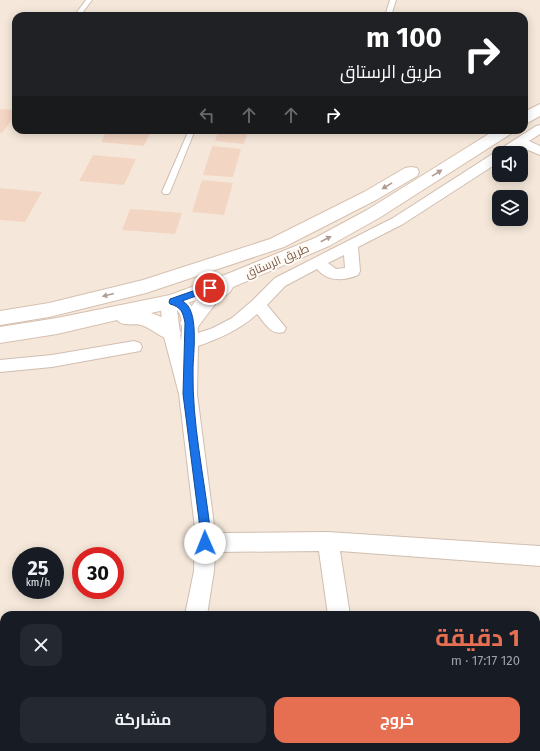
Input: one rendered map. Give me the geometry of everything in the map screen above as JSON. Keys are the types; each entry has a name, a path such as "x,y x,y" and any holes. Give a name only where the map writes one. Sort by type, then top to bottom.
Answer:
{"main road":[{"path":"528,103 539,102"},
{"path":"528,114 539,102"},
{"name":"طريق الرستاق","path":"1,331 49,310 146,286 277,243 370,196 473,134"},
{"name":"طريق الرستاق","path":"1,331 57,326 173,302 234,279 322,242 373,214 500,134"},
{"path":"146,286 173,302 184,286 193,280 252,256 277,243"},
{"path":"190,323 209,298 234,279"},
{"path":"57,326 99,323 137,316 148,318 171,333"}],"street":[{"path":"514,146 540,129"},
{"path":"520,142 540,151"},
{"path":"189,342 219,332 238,322 280,282 398,221 492,161"},
{"path":"320,262 322,267 329,272 338,275 353,271 351,246"},
{"path":"188,394 171,333 170,310 173,302 182,304 187,311 190,323 188,394 205,528 204,571 197,611"},
{"path":"258,304 278,328"},
{"path":"0,366 52,361 134,347"},
{"path":"205,543 328,541 540,556"},
{"path":"328,541 338,611"}],"lane":[{"path":"80,12 89,0"},
{"path":"389,12 393,0"},
{"path":"166,192 190,134"}],"shaded area":[{"path":"0,0 540,0 540,611 0,611"}],"building":[{"path":"0,109 12,110 12,119 2,133 0,133"},
{"path":"105,134 149,134 144,146 101,142"},
{"path":"218,134 247,134 244,144 215,141"},
{"path":"212,146 241,149 233,177 203,175"},
{"path":"93,155 136,159 124,185 79,181"},
{"path":"202,180 233,183 224,215 192,212"},
{"path":"0,188 42,192 25,222 0,220"},
{"path":"130,209 182,213 175,234 122,230"}],"route":[{"path":"205,543 205,528 188,394 190,323 187,311 182,304 173,302 210,288"}]}
